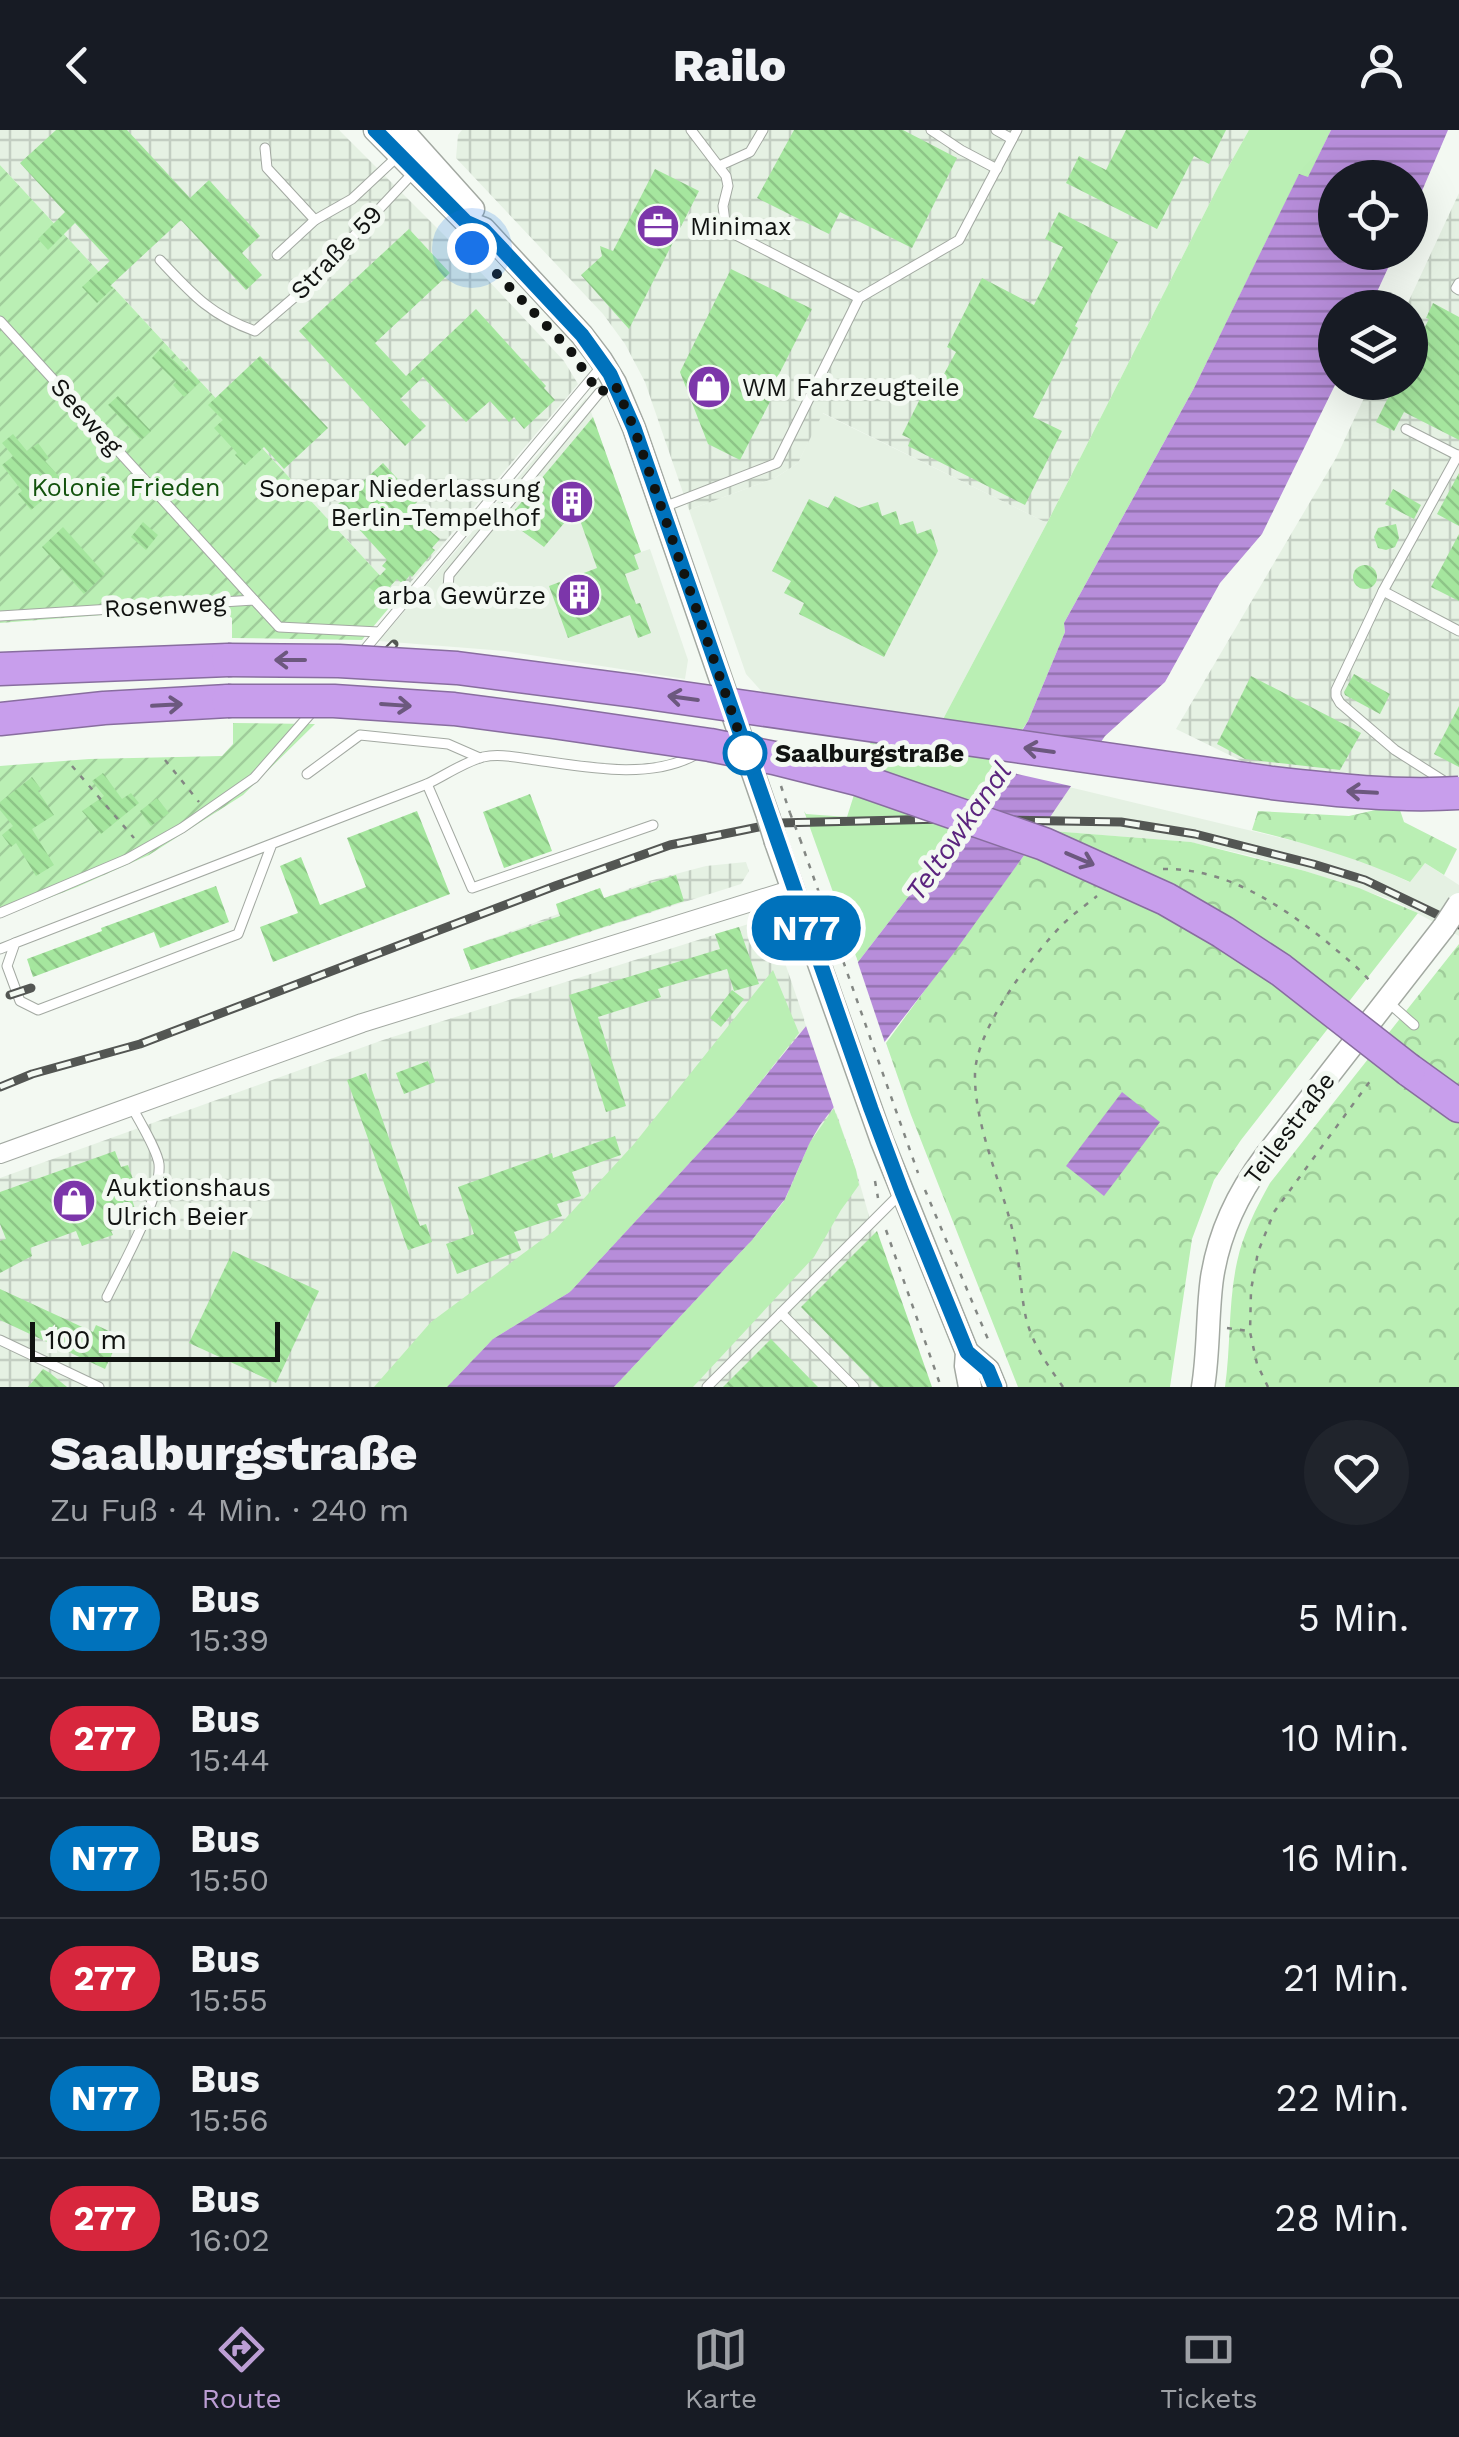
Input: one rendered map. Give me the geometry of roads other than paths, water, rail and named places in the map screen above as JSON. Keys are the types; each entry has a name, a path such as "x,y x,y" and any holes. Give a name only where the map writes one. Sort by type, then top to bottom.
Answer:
{"highway":[{"path":"0,669 228,660 340,660 458,668 1272,783 1362,792 1459,792"},
{"path":"0,720 104,708 228,701 334,701 439,708 664,738 810,766 1030,838 1196,916 1294,979 1459,1106"}],"street":[{"path":"376,130 410,146 478,214 476,236 582,335 610,374 634,428 747,756 779,815 788,841 793,890 882,1140 967,1352 970,1387"},
{"path":"0,1154 362,1023 793,890"},
{"name":"Teilestraße","path":"1203,1387 1212,1278 1218,1250 1241,1191 1459,904"},
{"path":"967,1352 988,1370 995,1387"}],"lane":[{"path":"691,130 726,176 724,222 734,234 859,298"},
{"path":"719,166 750,152 763,130"},
{"path":"931,130 996,169"},
{"path":"661,508 777,463 859,298 959,240 1015,135 996,130"},
{"path":"277,255 315,220 352,199 410,146"},
{"name":"Straße 59","path":"160,260 202,304 255,331 304,289 410,146"},
{"path":"265,148 267,168 315,220"},
{"name":"Seeweg","path":"0,321 254,600"},
{"path":"459,599 448,588 449,575 599,393 610,374"},
{"path":"340,678 610,374"},
{"path":"1406,429 1458,456 1383,591 1336,696 1395,750 1459,792"},
{"path":"728,482 734,494"},
{"path":"1383,591 1459,632"},
{"name":"Rosenweg","path":"0,616 254,600 279,626 379,632"},
{"path":"0,678 60,666"},
{"path":"0,913 145,851 207,811 254,778 328,693"},
{"path":"0,708 104,708"},
{"path":"306,774 360,735 448,744 480,758"},
{"path":"0,949 427,784 480,758 500,756 640,769 680,763 701,751 747,756"},
{"path":"427,784 472,888 653,825"},
{"path":"16,943 7,966 20,1001 38,1010 238,934 272,844"},
{"path":"1387,1002 1414,1025"},
{"path":"107,1297 150,1206 157,1182 159,1162 132,1106"},
{"path":"707,1387 902,1192"},
{"path":"781,1313 854,1387"},
{"path":"0,1340 99,1387"}],"water":[{"name":"Teltowkanal","path":"1331,130 1448,130 1428,177 1428,160 1318,160 1318,270 1387,270 1378,290 1318,290 1318,400 1328,400 1262,534 1220,583 1165,682 1105,736 953,954 820,1125 785,1199 752,1240 614,1387 447,1387 493,1339 570,1292 734,1115 912,892 1028,721 1065,632 1064,623 1194,388 1299,174 1308,177"},
{"path":"1122,1092 1160,1122 1104,1196 1066,1166"}],"railway":[{"path":"387,651 394,644"},
{"path":"0,1087 32,1074 140,1044 670,845 778,823 944,819 1121,822 1195,834 1313,864 1365,880 1459,925"},
{"path":"10,995 31,988"}],"place":[{"name":"Minimax","path":"658,226"},
{"name":"WM Fahrzeugteile","path":"709,387"},
{"name":"Sonepar Niederlassung Berlin-Tempelhof","path":"572,502"},
{"name":"arba Gewürze","path":"579,595"},
{"name":"Saalburgstraße","path":"745,753"},
{"name":"Auktionshaus Ulrich Beier","path":"74,1201"}],"park label":[{"name":"Kolonie Frieden","path":"126,487"}]}
